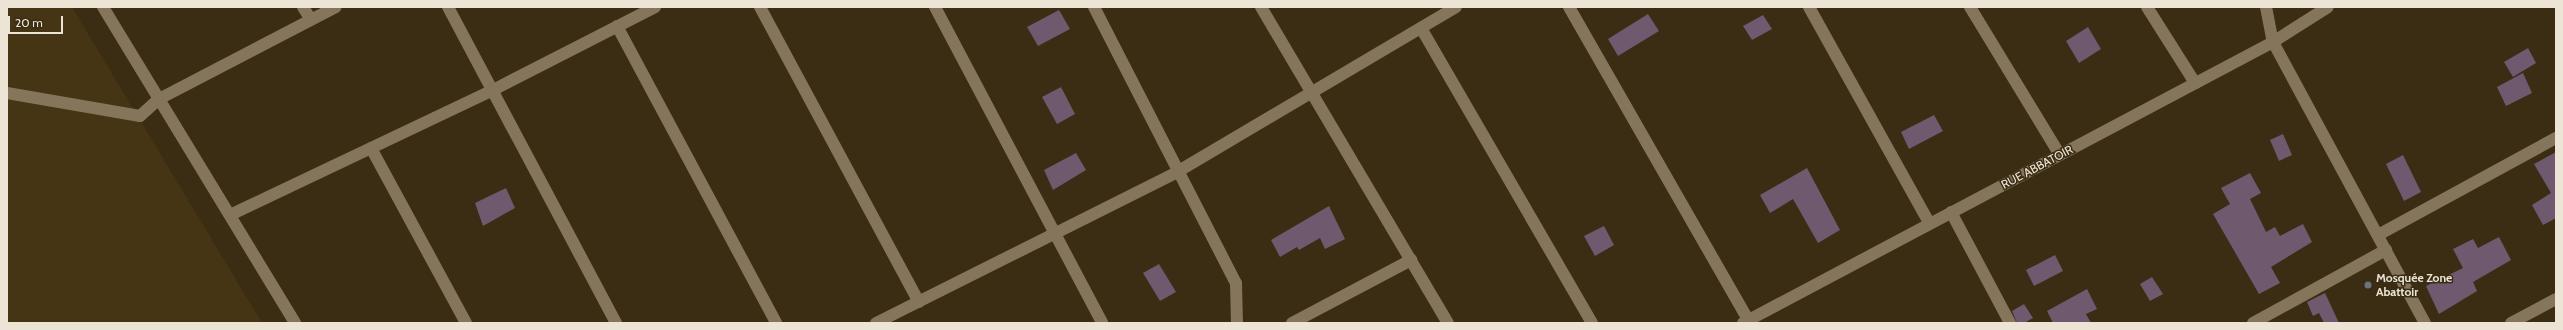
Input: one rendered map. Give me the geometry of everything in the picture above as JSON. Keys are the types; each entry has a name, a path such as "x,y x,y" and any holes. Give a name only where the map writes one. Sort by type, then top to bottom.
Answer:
{"street":[{"path":"103,7 295,323"},
{"path":"303,7 311,20"},
{"path":"7,93 140,116 159,99 336,7"},
{"path":"448,7 616,323"},
{"path":"230,215 492,90 655,7"},
{"path":"760,7 918,302"},
{"path":"935,7 1102,323"},
{"path":"1094,7 1177,172 1236,283 1236,323"},
{"path":"1261,7 1448,323"},
{"path":"876,323 1177,172 1456,7"},
{"path":"1569,7 1746,322"},
{"path":"1809,7 1930,224"},
{"path":"1970,7 2060,155"},
{"path":"2147,7 2194,83"},
{"path":"2266,7 2273,42 2425,323"},
{"name":"RUE ABBATOIR","path":"1746,322 2273,42 2328,7"},
{"path":"617,26 776,323"},
{"path":"1421,28 1592,323"},
{"path":"2378,235 2556,138"},
{"path":"371,148 466,323"},
{"path":"1952,212 2010,323"},
{"path":"2252,323 2386,250"},
{"path":"1292,323 1410,260"},
{"path":"2511,323 2556,299"}],"shaded area":[{"path":"7,7 72,7 262,323 7,323"}],"building":[{"path":"1059,10 1070,29 1038,46 1027,27"},
{"path":"1648,14 1659,31 1618,56 1608,39"},
{"path":"1763,15 1772,29 1752,40 1743,26"},
{"path":"2088,27 2101,49 2079,63 2066,41"},
{"path":"2528,48 2536,63 2513,77 2504,62"},
{"path":"2523,73 2532,93 2506,106 2497,87"},
{"path":"1061,87 1075,114 1057,124 1042,97"},
{"path":"1934,115 1943,131 1909,149 1901,132"},
{"path":"2283,134 2292,155 2279,161 2270,140"},
{"path":"2556,152 2556,218 2543,225 2532,205 2551,193 2534,164"},
{"path":"1076,153 1086,170 1053,190 1044,170"},
{"path":"2403,155 2421,192 2404,201 2386,164"},
{"path":"1807,168 1840,230 1818,243 1793,199 1770,213 1760,195"},
{"path":"2250,173 2261,193 2250,199 2266,232 2275,227 2280,236 2303,224 2312,242 2271,267 2280,283 2259,294 2213,214 2230,204 2221,188"},
{"path":"506,188 515,208 483,226 475,203"},
{"path":"1329,206 1345,239 1325,249 1320,238 1299,250 1297,247 1280,257 1271,240"},
{"path":"1604,226 1614,245 1595,256 1584,236"},
{"path":"2499,237 2511,260 2473,282 2477,291 2439,314 2426,286 2463,268 2453,249 2473,239 2478,248"},
{"path":"2055,255 2063,271 2034,286 2026,270"},
{"path":"1159,264 1176,292 1160,301 1143,273"},
{"path":"2152,277 2163,294 2150,301 2140,284"},
{"path":"2087,289 2097,309 2086,314 2091,323 2053,323 2047,311"},
{"path":"2325,293 2339,323 2324,323 2319,313 2313,316 2307,302"},
{"path":"2024,304 2033,318 2024,323 2017,323 2012,311"}],"place":[{"name":"Mosquée Zone Abattoir","path":"2368,285"}]}
